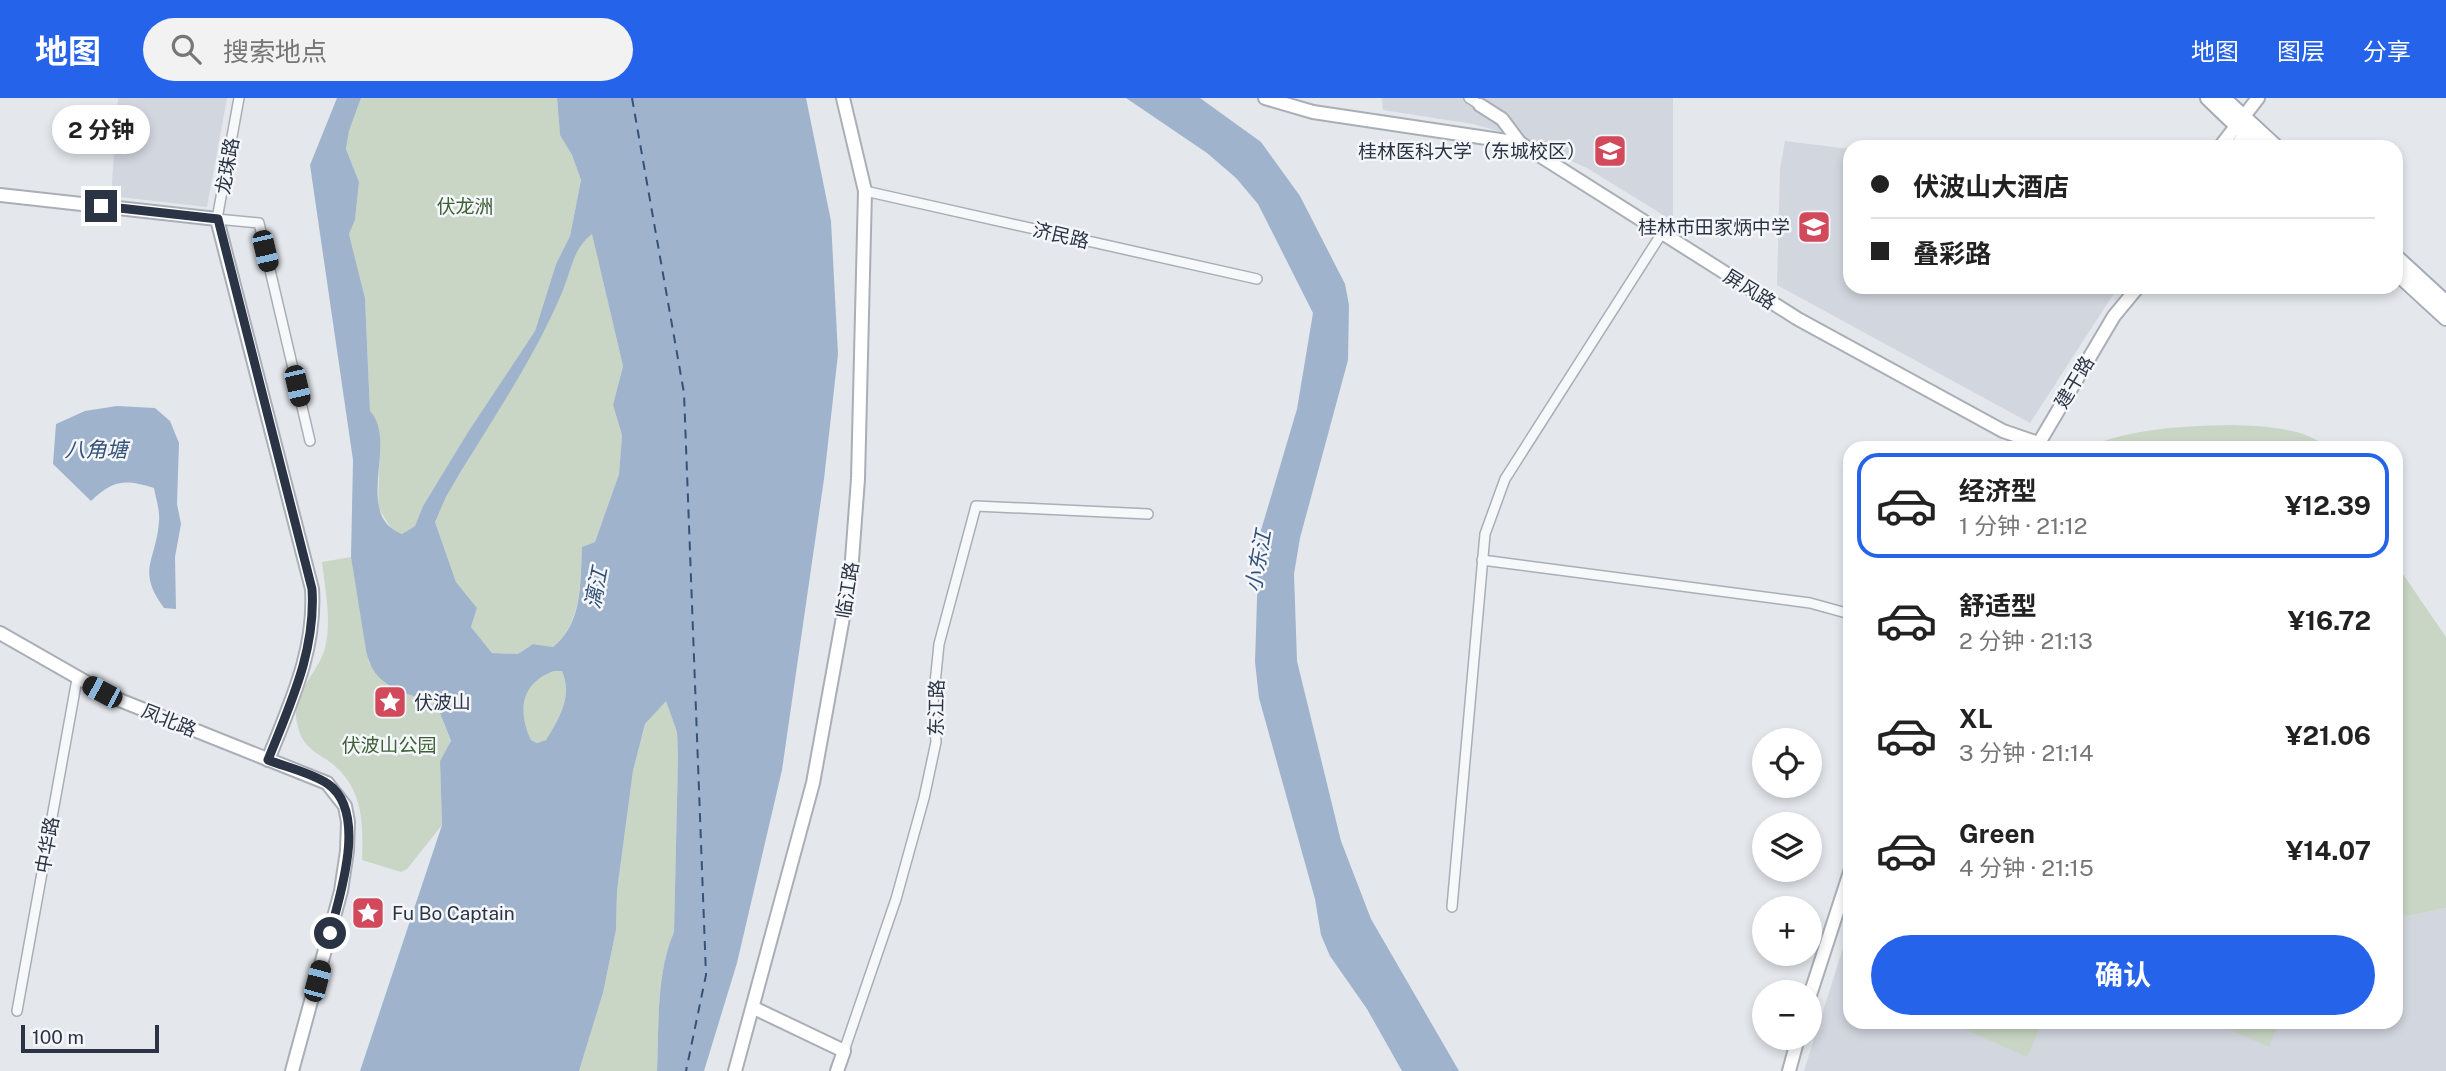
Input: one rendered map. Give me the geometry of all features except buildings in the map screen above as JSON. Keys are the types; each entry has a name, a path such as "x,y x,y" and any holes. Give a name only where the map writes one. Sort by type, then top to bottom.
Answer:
{"main road":[{"path":"2208,98 2242,126 2265,140"},
{"path":"2223,98 2253,140"},
{"path":"2403,263 2446,303"},
{"path":"2403,278 2446,318"}],"street":[{"name":"龙珠路","path":"239,98 218,219 312,589 311,640 304,668 268,760"},
{"name":"临江路","path":"735,1071 813,783 850,573 858,479 865,191 843,98"},
{"path":"1265,98 1313,112 1520,143"},
{"path":"2238,140 2242,126 2258,98"},
{"name":"屏风路","path":"1475,102 1502,119 1520,143 1798,319 2003,432 2025,441"},
{"path":"2227,140 2242,126"},
{"name":"济民路","path":"865,191 1257,279"},
{"path":"0,195 259,223 310,441"},
{"path":"1452,907 1485,534 1505,479 1662,233"},
{"name":"建干路","path":"2040,441 2114,316 2124,294"},
{"name":"建干路","path":"2114,316 2132,294"},
{"name":"东江路","path":"837,1071 896,899 924,798 936,742 933,703 939,644 976,506 1148,514"},
{"path":"1482,560 1810,603 1843,612"},
{"name":"凤北路","path":"0,633 112,697 327,783 339,794 348,822 341,891 292,1071"},
{"name":"中华路","path":"17,1011 77,679"},
{"path":"1815,980 1843,894"},
{"path":"754,1008 844,1051"},
{"path":"1788,1071 1794,1050"}],"shaded area":[{"path":"118,98 227,98 207,207 111,196"},
{"name":"桂林医科大学（东城校区）","path":"1382,98 1673,98 1673,221 1587,168 1509,134 1473,124 1383,110"},
{"name":"桂林市田家炳中学","path":"1785,141 1843,148 1843,294 2113,294 2030,423 1777,285 1780,169"},
{"path":"2446,908 2446,1071 1804,1071 1811,1050 1822,1050 1822,1014 1843,948 1843,1029 2403,1029 2403,915"}],"green space":[{"name":"伏龙洲","path":"361,98 557,98 560,135 572,155 581,180 570,236 556,264 535,331 468,432 423,506 415,526 402,534 392,530 378,507 380,442 370,411 365,298 349,234 355,220 359,182 346,149 349,131"},
{"path":"592,233 623,366 613,405 622,435 619,474 595,542 582,547 578,602 562,637 553,647 533,644 518,654 492,653 471,627 477,608 456,582 435,522 446,497 537,344 563,289 575,250"},
{"path":"2176,427 2269,427 2296,432 2318,441 2103,441"},
{"name":"伏波山公园","path":"351,557 369,663 391,689 436,703 451,742 440,761 442,825 407,869 401,872 362,860 361,815 355,793 335,766 308,746 296,717 298,699 322,657 327,638 327,605 322,562"},
{"path":"2403,574 2446,637 2446,908 2403,915"},
{"path":"554,671 562,671 565,681 563,707 546,740 537,743 531,740 526,728 524,698 533,683"},
{"path":"666,700 677,732 678,757 674,932 661,982 657,1071 579,1071 603,993 616,930 617,891 633,771 645,724"},
{"path":"1965,1029 2039,1029 2027,1057"},
{"path":"2229,1029 2276,1029 2269,1047"}],"water":[{"name":"漓江","path":"337,98 361,98 349,131 346,149 359,182 355,220 349,234 365,298 370,411 378,424 380,441 380,511 387,525 402,534 415,526 423,506 468,432 535,331 556,264 570,236 581,180 572,155 560,135 557,98 806,98 831,221 838,354 824,479 782,770 737,963 704,1071 657,1071 661,982 674,932 678,757 677,732 666,701 645,724 633,771 617,891 616,930 603,993 579,1071 360,1071 442,825 440,761 451,741 436,703 402,692 383,681 375,673 366,650 351,557 353,460 310,165","holes":["592,234 623,366 613,405 622,435 619,474 595,542 582,547 578,602 570,626 563,637 553,647 533,644 518,654 492,653 471,627 477,608 456,582 435,522 446,497 538,344 574,259","554,671 562,671 565,681 563,707 546,740 537,743 531,740 527,729 523,708 525,699 535,683"]},
{"path":"1126,98 1200,98 1261,142 1300,196 1345,284 1349,305 1348,360 1300,538 1294,574 1297,661 1341,841 1371,919 1459,1071 1402,1071 1367,1009 1330,956 1321,935 1315,899 1259,698 1255,662 1259,537 1297,409 1313,313 1258,204 1236,178 1207,153"},
{"name":"八角塘","path":"117,406 155,408 170,421 179,443 177,504 181,524 175,557 176,609 164,608 149,575 159,517 154,488 135,483 120,483 106,489 91,501 53,464 56,424 85,411"}],"ferry route":[{"path":"632,98 684,393 706,975 686,1071"}],"place":[{"name":"桂林医科大学（东城校区）","path":"1610,151"},
{"name":"桂林市田家炳中学","path":"1814,227"},
{"name":"伏波山","path":"390,702"},
{"name":"Fu Bo Captain","path":"368,913"}],"route":[{"path":"101,206 218,219 312,589 314,616 304,668 268,760 327,783 339,794 345,806 349,838 341,891 330,933"}],"water label":[{"name":"小东江","path":"1258,561"}]}
